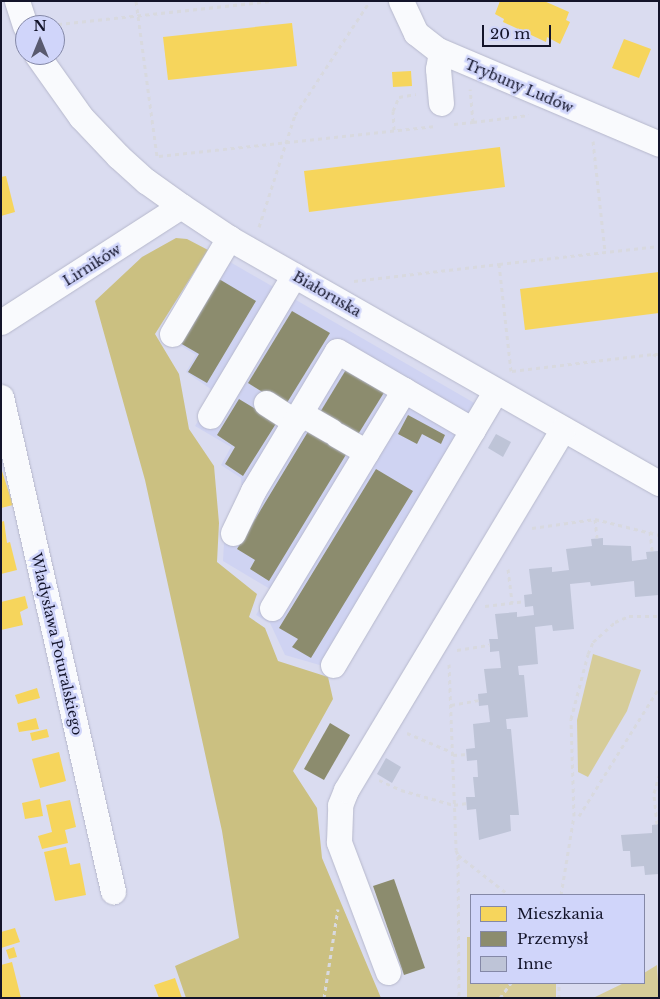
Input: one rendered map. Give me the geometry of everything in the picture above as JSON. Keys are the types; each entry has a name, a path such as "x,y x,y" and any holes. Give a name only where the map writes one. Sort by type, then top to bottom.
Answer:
{"street":[{"path":"17,1 21,15"},
{"name":"Trybuny Ludów","path":"401,1 416,33 441,52 659,144"},
{"path":"440,98 441,52"},
{"name":"Białoruska","path":"44,65 81,117 118,156 146,181 229,238 294,275 500,381 563,430 659,483"},
{"name":"Lirników","path":"1,322 182,206"},
{"path":"172,334 229,238"},
{"path":"210,416 294,275"},
{"path":"233,533 253,491 337,351 473,430"},
{"path":"333,665 473,430 500,381"},
{"path":"230,383 262,401 334,433 366,452"},
{"path":"272,608 404,390"},
{"name":"Władysława Poturalskiego","path":"1,397 113,891"},
{"path":"388,972 339,842 340,805 358,770 563,430"}],"path":[{"path":"136,1 159,156"},
{"path":"65,23 270,1"},
{"path":"256,234 295,115 370,1"},
{"path":"469,81 473,122"},
{"path":"394,130 393,112 399,97 440,98"},
{"path":"148,158 533,115"},
{"path":"590,115 605,252"},
{"path":"372,280 659,246"},
{"path":"499,264 511,371"},
{"path":"500,381 511,371 653,354 659,355"},
{"path":"524,529 595,519 659,535"},
{"path":"595,519 597,538"},
{"path":"650,532 652,551"},
{"path":"508,567 512,603"},
{"path":"477,607 524,601"},
{"path":"561,894 574,816 571,720 577,687 588,654 594,642 615,622 629,616 659,616"},
{"path":"459,998 458,855 454,805 449,655 453,648 480,649 490,645"},
{"path":"579,816 659,688"},
{"path":"451,705 479,700"},
{"path":"397,729 452,754 467,754"},
{"path":"358,770 401,790 454,805 467,804"},
{"path":"658,824 654,794 659,776"},
{"path":"458,855 509,894"},
{"path":"324,998 339,902"},
{"path":"500,998 510,984"},
{"path":"559,998 560,984"}],"shaded area":[{"path":"176,238 187,239 208,250 155,334 179,374 189,429 214,466 219,523 217,562 257,594 249,617 265,628 278,661 328,677 333,699 293,771 317,808 322,858 381,998 186,998 175,966 239,938 222,831 145,480 95,301 142,257"},
{"path":"211,251 483,408 330,668 285,655 270,623 256,615 270,589 223,561 225,525 242,492 241,478 221,465 231,447 195,426 215,392 186,372 196,355 161,333"},
{"path":"593,654 641,670 627,711 588,777 578,772 577,720"},
{"path":"467,937 470,937 470,984 556,984 556,998 467,998"},
{"path":"657,965 659,998 593,998 622,984 645,984 645,972"}],"building: Mieszkania":[{"path":"500,1 544,1 569,12 566,20 570,22 560,44 547,37 546,42 503,22 504,19 495,14"},
{"path":"292,23 297,66 168,80 163,37"},
{"path":"624,39 651,49 639,78 612,68"},
{"path":"411,71 412,86 393,87 392,72"},
{"path":"500,147 505,187 309,212 304,171"},
{"path":"6,176 15,212 1,216 1,177"},
{"path":"659,272 659,313 525,330 520,289"},
{"path":"1,468 13,505 1,508"},
{"path":"4,521 7,543 10,542 17,570 1,574 1,522"},
{"path":"25,596 28,608 20,612 23,625 1,630 1,602"},
{"path":"37,688 40,698 18,704 15,695"},
{"path":"36,718 39,729 19,732 17,723"},
{"path":"47,729 49,737 32,741 30,733"},
{"path":"59,752 66,781 40,788 32,759"},
{"path":"40,799 43,816 25,819 22,803"},
{"path":"70,800 76,827 65,830 68,843 42,849 38,836 52,832 46,805"},
{"path":"66,847 70,865 80,863 86,895 55,901 44,852"},
{"path":"15,928 20,942 1,948 1,932"},
{"path":"14,947 17,957 9,959 6,950"},
{"path":"12,962 21,998 1,998 1,965"},
{"path":"175,978 182,998 159,998 154,985"}],"building: Przemysł":[{"path":"219,279 256,301 207,383 188,372 199,354 180,343"},
{"path":"292,311 330,333 285,406 248,383"},
{"path":"347,368 385,391 357,436 319,414"},
{"path":"239,399 277,422 243,476 225,464 235,447 217,435"},
{"path":"408,415 445,435 441,444 422,434 417,444 398,434"},
{"path":"309,430 347,453 269,581 250,569 255,560 237,549"},
{"path":"376,469 413,491 311,658 292,647 298,639 279,628"},
{"path":"330,723 350,735 324,780 304,769"},
{"path":"394,879 425,968 404,975 373,886"}],"building: Inne":[{"path":"496,434 511,442 503,457 488,448"},
{"path":"603,538 603,545 631,546 632,561 647,559 646,552 658,551 659,595 635,597 634,581 591,586 590,582 570,584 574,629 553,631 552,625 535,627 538,664 518,666 519,675 524,675 528,717 506,719 507,729 511,729 519,815 510,815 511,831 479,840 476,809 467,810 466,797 475,797 473,777 478,777 477,760 467,761 466,749 475,748 473,724 490,722 488,705 479,706 478,694 487,693 484,669 501,668 499,651 490,652 489,639 498,639 495,614 517,612 517,617 534,615 533,606 525,607 524,595 532,594 529,569 552,567 552,572 569,570 566,549 592,546 591,539"},
{"path":"386,758 401,767 392,783 377,774"},
{"path":"659,824 659,874 645,875 644,866 631,867 630,851 623,851 621,835 652,833 652,825"}]}
